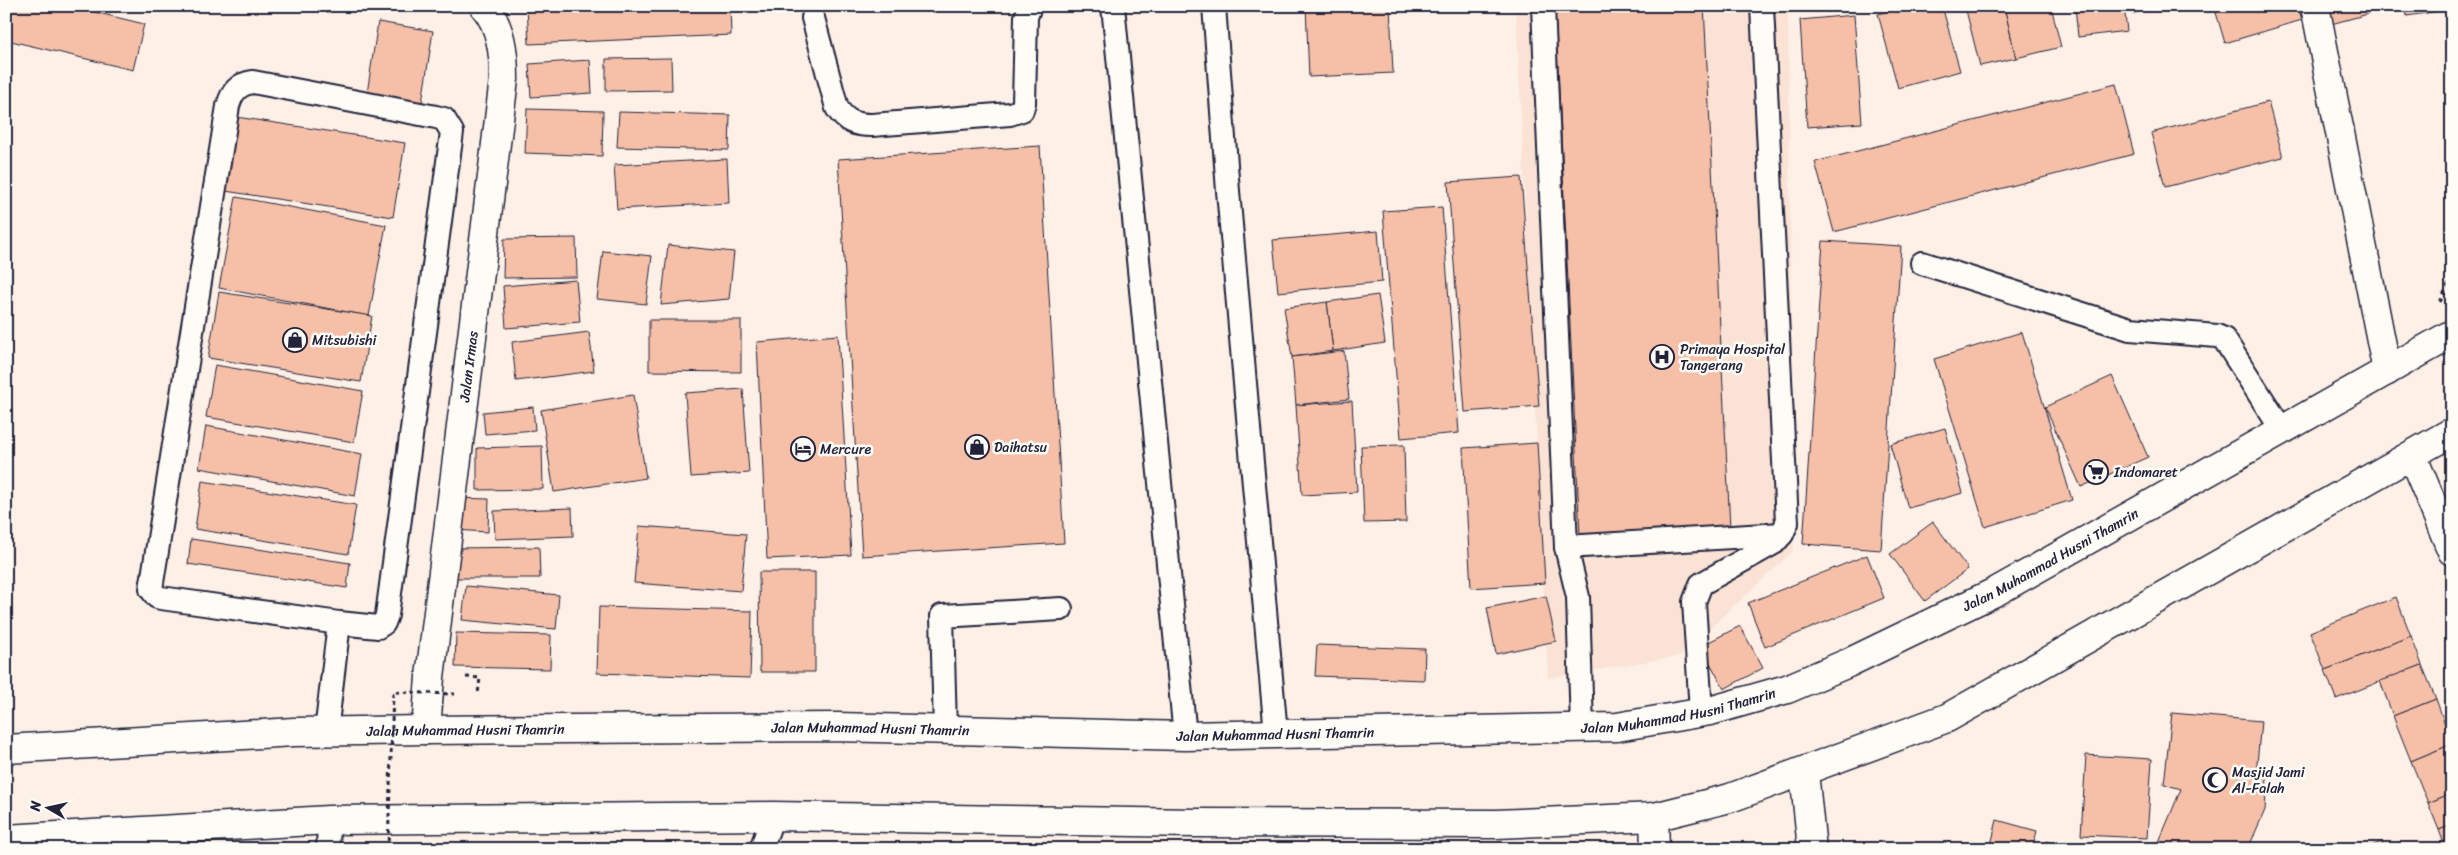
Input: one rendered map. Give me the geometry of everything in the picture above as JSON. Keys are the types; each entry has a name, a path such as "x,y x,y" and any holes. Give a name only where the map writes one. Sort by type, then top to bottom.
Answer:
{"main road":[{"name":"Jalan Irmas","path":"426,730 430,677 504,79 504,58 499,35 492,15 484,6"},
{"path":"2315,6 2387,372"},
{"name":"Jalan Muhammad Husni Thamrin","path":"6,749 294,732 426,730 837,727 1185,736 1617,727 1701,712 1787,689 1848,663 1998,591 2452,334"},
{"path":"6,839 329,820 773,816 1195,824 1486,824 1654,817 1730,798 1947,718 2452,432"},
{"path":"2412,455 2452,551"},
{"path":"1804,772 1812,849"},
{"path":"1654,817 1655,849"}],"lane":[{"path":"813,18 837,108 842,117 850,122 872,125 1010,114 1022,110 1024,103 1026,16 1030,6"},
{"path":"1113,6 1185,736"},
{"path":"1214,6 1228,191 1276,734"},
{"path":"1543,6 1566,547 1578,598 1582,729"},
{"path":"1701,712 1694,602 1696,592 1701,584 1774,543 1782,534 1787,523 1762,6"},
{"path":"253,82 444,119 452,132 387,615 384,623 378,627 339,623 161,598 157,597 151,589 228,106 234,92 245,83 253,82"},
{"path":"1922,263 2130,329 2217,336 2224,339 2282,430"},
{"path":"1566,547 1782,534"},
{"path":"945,730 942,616 1062,609"},
{"path":"326,732 339,623"},
{"path":"761,849 773,816"},
{"path":"328,849 329,820"}],"path":[{"path":"388,849 393,692 454,694"}],"shaded area":[{"name":"Primaya Hospital Tangerang","path":"1516,6 1788,6 1793,551 1680,656 1548,678"}],"building":[{"path":"6,6 70,6 144,24 133,70 11,41 10,44 6,43"},
{"path":"527,6 730,6 731,35 529,44"},
{"path":"821,6 859,6 821,9"},
{"path":"1306,6 1390,6 1393,73 1309,77"},
{"path":"1555,6 1704,6 1730,528 1580,536"},
{"path":"1906,6 1942,6 1960,71 1898,88 1878,14"},
{"path":"1965,6 2004,6 2016,58 1980,66"},
{"path":"2004,6 2051,6 2061,47 2016,58"},
{"path":"2075,6 2124,6 2127,31 2078,37"},
{"path":"2129,6 2160,6 2132,14"},
{"path":"2214,6 2298,6 2302,20 2225,43"},
{"path":"2327,6 2366,6 2368,14 2331,24"},
{"path":"2405,6 2445,6 2445,10 2407,16"},
{"path":"1854,15 1862,123 1807,127 1800,20"},
{"path":"378,22 433,31 421,109 366,100"},
{"path":"671,58 672,90 606,91 606,59"},
{"path":"590,60 592,93 531,97 529,64"},
{"path":"2116,84 2134,154 1834,232 1815,162"},
{"path":"2268,102 2283,157 2165,187 2151,133"},
{"path":"527,109 603,111 602,156 525,153"},
{"path":"619,112 730,115 729,150 617,147"},
{"path":"230,116 405,143 393,217 219,190"},
{"path":"1040,146 1064,543 862,556 838,159"},
{"path":"727,159 729,203 617,209 614,165"},
{"path":"1521,177 1539,406 1465,412 1448,182"},
{"path":"236,197 386,225 369,316 219,288"},
{"path":"1442,207 1459,433 1401,438 1383,211"},
{"path":"1378,231 1382,282 1278,292 1273,240"},
{"path":"576,238 577,277 503,278 504,239"},
{"path":"1823,241 1901,246 1881,550 1803,544"},
{"path":"668,245 734,252 729,299 661,305"},
{"path":"603,251 652,256 646,304 597,299"},
{"path":"576,280 580,322 506,328 503,286"},
{"path":"219,292 372,316 361,382 208,358"},
{"path":"1378,295 1385,343 1333,351 1327,302"},
{"path":"1327,302 1333,351 1292,357 1284,308"},
{"path":"649,320 741,320 741,372 649,371"},
{"path":"589,332 594,371 516,381 512,342"},
{"path":"2022,332 2072,500 1985,527 1934,359"},
{"name":"Mercure","path":"838,335 851,555 767,559 757,342"},
{"path":"1344,351 1349,399 1296,405 1292,357"},
{"path":"215,365 363,391 354,442 206,417"},
{"path":"2112,376 2148,457 2081,487 2045,407"},
{"path":"743,389 749,473 691,477 685,393"},
{"path":"633,395 646,478 554,492 541,410"},
{"path":"1352,401 1357,492 1302,495 1296,405"},
{"path":"533,407 535,430 485,434 483,412"},
{"path":"206,426 362,454 355,496 199,468"},
{"path":"1945,428 1963,493 1908,508 1890,444"},
{"path":"1537,443 1545,583 1471,588 1463,448"},
{"path":"1404,445 1406,522 1364,523 1361,446"},
{"path":"542,446 543,489 477,490 477,448"},
{"path":"202,481 356,505 348,554 195,529"},
{"path":"454,498 489,499 488,532 453,530"},
{"path":"572,508 573,536 495,539 494,511"},
{"path":"1933,522 1968,569 1925,601 1890,554"},
{"path":"639,526 746,534 741,591 634,583"},
{"path":"191,539 350,563 347,588 188,564"},
{"path":"539,547 540,578 453,578 452,548"},
{"path":"1867,555 1884,598 1765,647 1748,603"},
{"path":"759,572 815,572 815,672 760,672"},
{"path":"466,586 559,595 556,629 462,620"},
{"path":"1546,596 1556,641 1496,654 1487,608"},
{"path":"2396,597 2411,636 2325,670 2310,632"},
{"path":"599,607 752,611 750,678 597,673"},
{"path":"1740,626 1763,668 1724,689 1701,646"},
{"path":"456,633 551,635 550,669 455,667"},
{"path":"2411,636 2422,665 2336,699 2325,670"},
{"path":"1317,645 1425,649 1424,680 1315,676"},
{"path":"2422,665 2436,699 2393,716 2380,681"},
{"path":"2436,699 2452,744 2411,761 2393,716"},
{"name":"Masjid Jami Al-Falah","path":"2172,713 2261,721 2256,775 2267,777 2265,810 2248,849 2156,849 2181,789 2164,784"},
{"path":"2452,744 2452,793 2428,803 2411,761"},
{"path":"2086,755 2152,759 2147,838 2081,835"},
{"path":"2452,793 2452,825 2439,830 2428,803"},
{"path":"1997,820 2037,831 2032,849 1990,849"},
{"path":"2452,825 2452,849 2446,849 2439,830"},
{"path":"2047,841 2071,849 2044,849"},
{"path":"2382,842 2384,849 2362,849"}],"place":[{"name":"Mitsubishi","path":"295,340"},
{"name":"Primaya Hospital Tangerang","path":"1662,357"},
{"name":"Daihatsu","path":"977,447"},
{"name":"Mercure","path":"803,449"},
{"name":"Indomaret","path":"2096,472"},
{"name":"Masjid Jami Al-Falah","path":"2215,780"}]}
